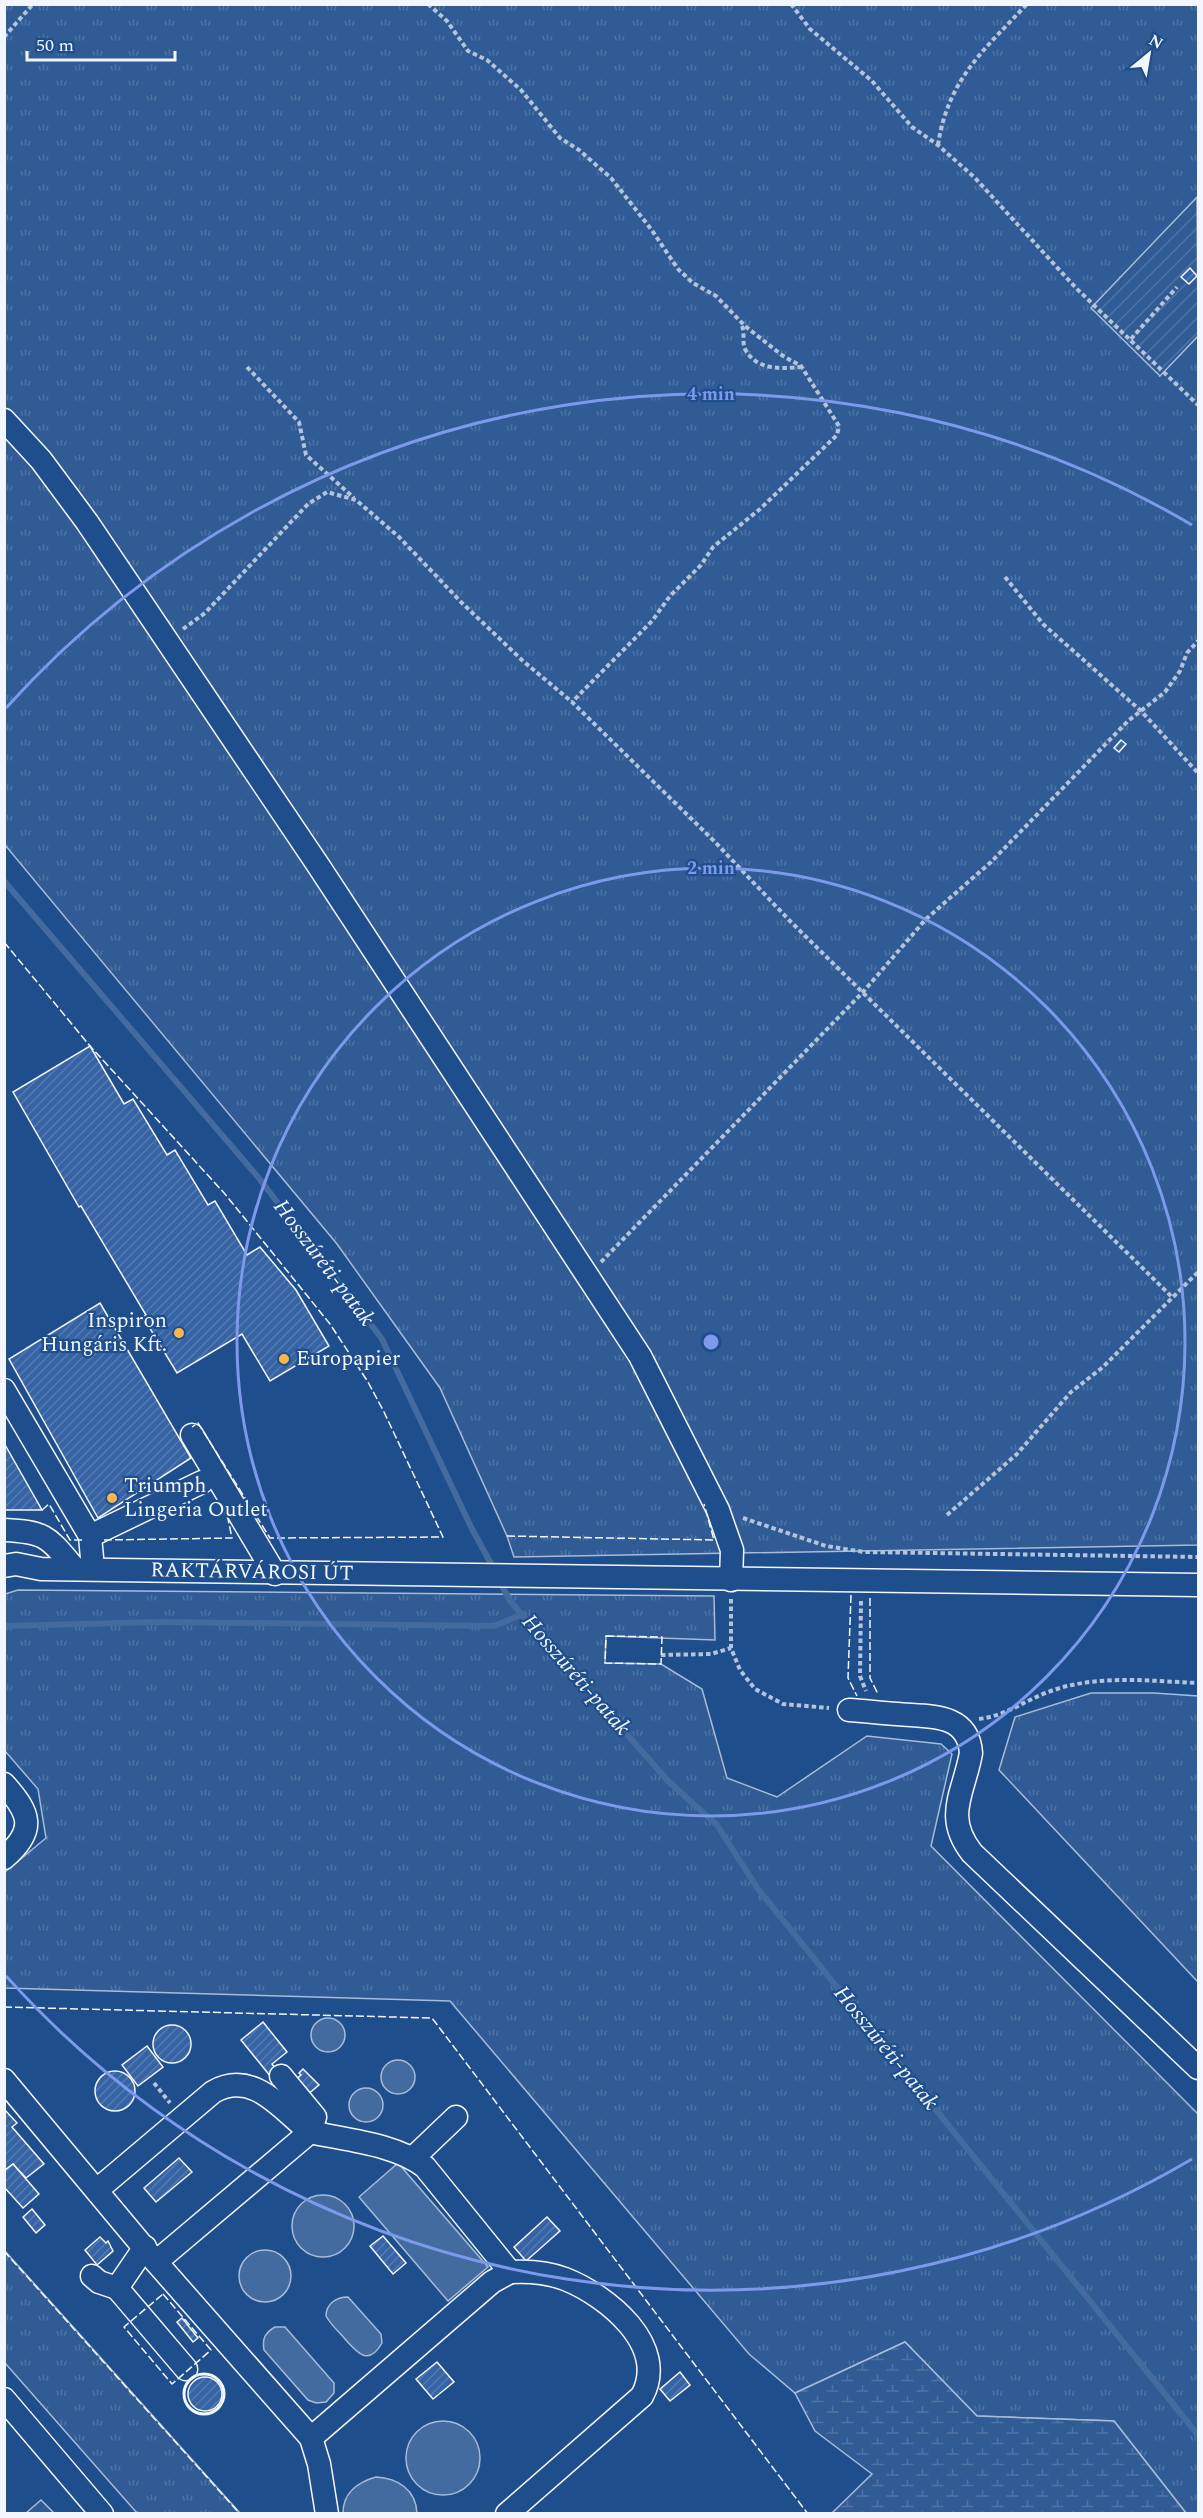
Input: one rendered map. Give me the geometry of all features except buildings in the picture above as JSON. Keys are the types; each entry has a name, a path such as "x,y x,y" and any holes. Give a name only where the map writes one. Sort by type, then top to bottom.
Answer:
{"street":[{"path":"4,420 64,488 318,865 640,1356 718,1510 732,1550 731,1580"},
{"path":"4,1390 90,1536 84,1569 52,1542 34,1532 4,1530"},
{"path":"192,1436 275,1574"},
{"path":"90,1536 202,1482"},
{"name":"RAKTÁRVÁROSI ÚT","path":"7,1567 275,1574 1198,1585"},
{"path":"849,1710 939,1717 952,1722 967,1735 971,1753 955,1817 962,1841 1198,2068"},
{"path":"4,1784 23,1808 27,1825 19,1844 4,1858"},
{"path":"117,2288 150,2255 310,2132 315,2117 281,2076"},
{"path":"4,2080 150,2255 311,2438 319,2464 327,2514"},
{"path":"97,2190 213,2092 228,2085 243,2085 258,2090 310,2132 398,2152 413,2158 425,2167 510,2272"},
{"path":"413,2158 456,2117"},
{"path":"311,2438 492,2282 510,2272 529,2271 564,2279 602,2300 616,2312 641,2342 649,2360 648,2385 642,2396 507,2514"},
{"path":"92,2276 99,2282 117,2288 186,2369"},
{"path":"4,2399 102,2514"}],"path":[{"path":"4,37 33,4"},
{"path":"428,4 447,21 468,51 487,60 521,90 560,138 579,150 611,178 651,229 678,269 693,283 716,296 739,321 783,356 801,366 822,403 834,416 839,426 837,435 760,509 712,547 700,565 670,596 652,621 572,702"},
{"path":"791,4 810,29 872,81 912,127 938,145 975,178 1076,288 1198,405"},
{"path":"938,145 945,114 963,75 972,61 1027,4"},
{"path":"1131,339 1177,287"},
{"path":"739,321 743,328 744,347 756,362 770,368 801,366"},
{"path":"247,367 299,422 306,455 399,537 514,653 572,702 714,841 790,921 1173,1298"},
{"path":"167,640 206,613 308,504 327,492 356,500"},
{"path":"1005,577 1043,624 1141,711 1198,773"},
{"path":"588,1276 863,992 926,919 991,862 1100,748 1165,692 1180,671 1187,653 1198,641"},
{"path":"947,1515 1017,1454 1071,1392 1103,1367 1198,1272"},
{"path":"718,1510 826,1546 864,1552 1198,1557"},
{"path":"731,1580 731,1648 740,1670 755,1689 783,1704 849,1710"},
{"path":"862,1581 860,1676 868,1697 884,1713"},
{"path":"661,1654 711,1654 731,1648"},
{"path":"952,1722 991,1718 1048,1692 1092,1682 1198,1683"}],"green space":[{"path":"4,5 1198,5 1198,198 1160,375 1198,336 1198,1545 514,1557 507,1536 440,1388 337,1244 5,845"},
{"path":"1197,197 1198,336 1160,376 1091,308"},
{"path":"18,1590 714,1596 715,1640 606,1636 605,1663 661,1664 702,1689 727,1778 777,1797 867,1736 941,1744 952,1754 931,1846 1198,2114 1198,2513 1186,2513 1114,2421 977,2416 905,2342 795,2393 749,2354 450,2001 5,1988 5,1872 46,1838 38,1789 5,1751 5,1594"},
{"path":"1091,1693 1198,1696 1198,1982 999,1770 1015,1717"},
{"path":"5,2251 240,2513 137,2513 5,2363"},
{"path":"905,2342 977,2416 1114,2421 1186,2513 832,2513 872,2474 815,2431 795,2393"}],"shaded area":[{"path":"328,2018 340,2023 345,2035 340,2047 328,2052 316,2047 311,2035 316,2023"},
{"path":"398,2060 410,2065 415,2077 410,2089 398,2094 386,2089 381,2077 386,2065"},
{"path":"366,2088 378,2093 383,2105 378,2117 366,2122 354,2117 349,2105 354,2093"},
{"path":"398,2163 488,2267 448,2301 359,2197"},
{"path":"323,2195 340,2200 345,2204 349,2209 354,2226 349,2243 345,2248 340,2252 323,2257 306,2252 301,2248 297,2243 292,2226 297,2209 301,2204 306,2200"},
{"path":"260,2250 270,2250 284,2257 291,2276 284,2295 270,2302 260,2302 250,2298 243,2291 239,2281 239,2271 243,2261 250,2254"},
{"path":"348,2297 381,2334 382,2343 373,2354 368,2356 354,2349 326,2316 332,2302"},
{"path":"275,2327 285,2327 334,2383 334,2393 326,2402 316,2403 308,2400 264,2350 265,2336"},
{"path":"443,2421 464,2427 474,2437 480,2458 474,2479 464,2489 443,2495 422,2489 412,2479 406,2458 412,2437 422,2427"},
{"path":"376,2477 392,2480 404,2487 413,2498 417,2513 343,2513 346,2500 353,2489"},
{"path":"41,2500 54,2513 26,2513"}],"waterway":[{"name":"Hosszúréti-patak","path":"4,881 258,1177 382,1339 471,1527 495,1571"},
{"name":"Hosszúréti-patak","path":"499,1580 510,1601 668,1781 717,1825 758,1889 1198,2435"},
{"path":"4,1626 161,1622 494,1626 523,1614"}],"fence":[{"path":"4,942 90,1046 225,1194 330,1324 368,1382 384,1412 443,1537 270,1538 198,1423 192,1427"},
{"path":"42,1510 49,1504 70,1540 83,1540"},
{"path":"507,1536 714,1540 704,1504"},
{"path":"104,1540 232,1538 227,1514"},
{"path":"851,1595 848,1678 857,1696"},
{"path":"870,1598 870,1678 878,1694"},
{"path":"606,1636 662,1637 661,1664 605,1663 606,1636"},
{"path":"4,2007 432,2018 808,2514"},
{"path":"4,2251 240,2514"},
{"path":"163,2294 211,2350 172,2384 124,2327 163,2294"}],"wall":[{"path":"204,2374 218,2380 224,2394 218,2408 204,2414 190,2408 184,2394 190,2380 204,2374"}],"place":[{"name":"Inspiron Hungáris Kft.","path":"179,1333"},
{"name":"Europapier","path":"284,1359"},
{"name":"Triumph Lingeria Outlet","path":"112,1498"}]}
